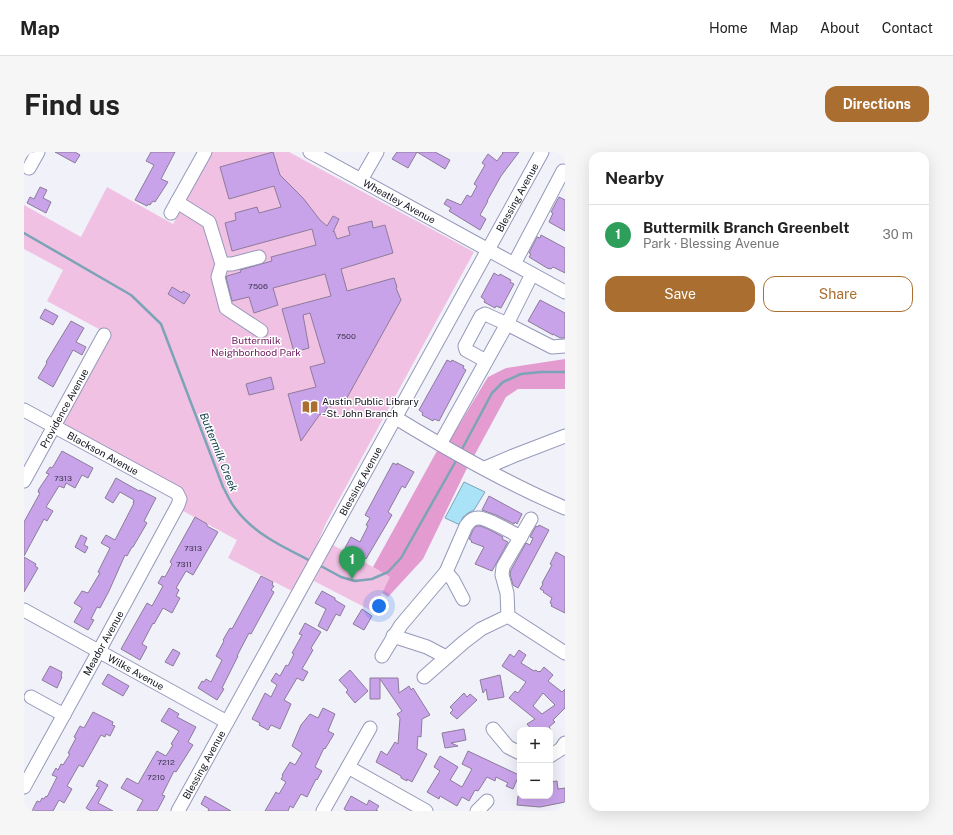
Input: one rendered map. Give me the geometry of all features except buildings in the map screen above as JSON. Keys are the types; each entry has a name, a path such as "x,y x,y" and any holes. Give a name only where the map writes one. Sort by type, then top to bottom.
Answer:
{"street":[{"path":"29,168 38,152"},
{"path":"205,152 174,207 209,222 222,264 218,277 226,308 261,331"},
{"name":"Wheatley Avenue","path":"310,152 565,292"},
{"path":"361,180 377,152"},
{"name":"Blessing Avenue","path":"178,811 542,152"},
{"path":"514,264 562,171 565,172"},
{"path":"222,264 232,264 259,257"},
{"path":"442,445 532,274"},
{"path":"486,362 466,350 465,346 481,316 485,314 552,348 565,346"},
{"name":"Providence Avenue","path":"24,481 104,335"},
{"name":"Blackson Avenue","path":"24,410 177,493 180,499"},
{"path":"396,418 517,486 565,508"},
{"path":"485,468 565,436"},
{"name":"Meador Avenue","path":"24,787 180,499"},
{"path":"382,656 401,625 446,572 466,526 473,519 482,518 520,537"},
{"path":"508,616 506,593 502,575 504,567 531,519"},
{"path":"446,572 453,580 463,599"},
{"name":"Wilks Avenue","path":"24,610 227,722"},
{"path":"508,616 565,653"},
{"path":"424,677 481,629 508,616"},
{"path":"394,636 427,647 446,657"},
{"path":"31,697 64,715"},
{"path":"323,811 370,728"},
{"path":"492,729 508,747 517,752"},
{"path":"553,754 561,749 565,743"},
{"path":"348,767 426,811"},
{"path":"477,811 487,801"}],"green space":[{"name":"Buttermilk Neighborhood Park","path":"212,152 289,152 474,252 325,525 316,547 292,591 228,558 237,540 183,511 185,499 180,488 65,425 64,421 110,335 47,301 63,270 24,249 24,205 81,237 107,187 173,224"},
{"path":"333,545 391,577 372,611 314,581"}],"shaded area":[{"path":"565,359 565,389 518,389 506,397 474,456 448,443 488,377 506,368"},
{"path":"438,449 468,466 423,559 388,597 382,593 390,577 373,567"}],"water":[{"path":"464,482 485,492 474,510 463,517 460,524 458,524 445,518"}],"waterway":[{"name":"Buttermilk Creek","path":"24,233 131,295 161,324 223,487 232,503 243,517 260,533 311,561"},
{"name":"Buttermilk Creek","path":"461,451 492,393 503,382 521,374 565,372"},
{"name":"Buttermilk Creek","path":"319,565 341,577 355,581 372,579 388,572 401,558 457,459"}],"place":[{"name":"Austin Public Library - St. John Branch","path":"310,407"},
{"name":"Buttermilk Branch Greenbelt","path":"352,579"}]}
